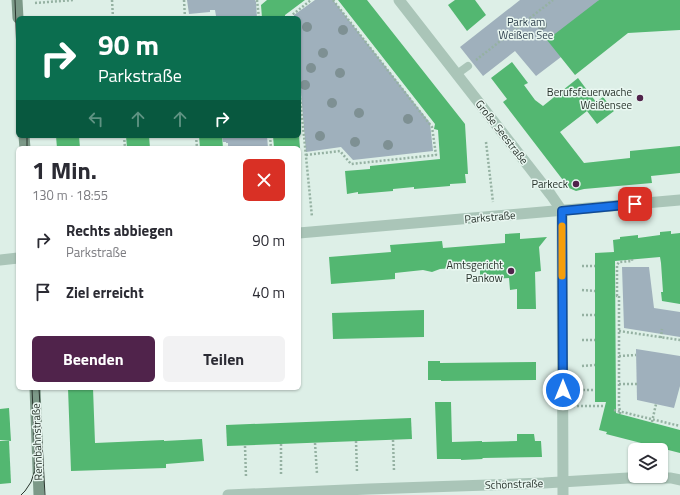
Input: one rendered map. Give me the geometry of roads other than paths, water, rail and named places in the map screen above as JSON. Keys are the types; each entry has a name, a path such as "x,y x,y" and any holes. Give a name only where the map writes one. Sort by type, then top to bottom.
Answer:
{"main road":[{"path":"17,0 18,16"},
{"name":"Rennbahnstraße","path":"35,390 39,495"}],"street":[{"name":"Große Seestraße","path":"399,0 552,195 562,211"},
{"name":"Parkstraße","path":"301,233 680,200"},
{"path":"562,211 563,495"},
{"path":"0,260 16,258"},
{"name":"Schönstraße","path":"228,495 563,482 628,478 671,478 680,480"}],"lane":[{"path":"457,74 468,66"}],"tram line":[{"path":"15,0 16,26"},
{"path":"27,138 27,146"},
{"path":"21,495 31,482 35,470 32,390"},
{"path":"39,390 45,495"}],"place":[{"name":"Berufsfeuerwache Weißensee","path":"640,98"},
{"name":"Parkeck","path":"576,184"},
{"name":"Amtsgericht Pankow","path":"511,271"}],"park label":[{"name":"Park am Weißen See","path":"526,28"}]}
